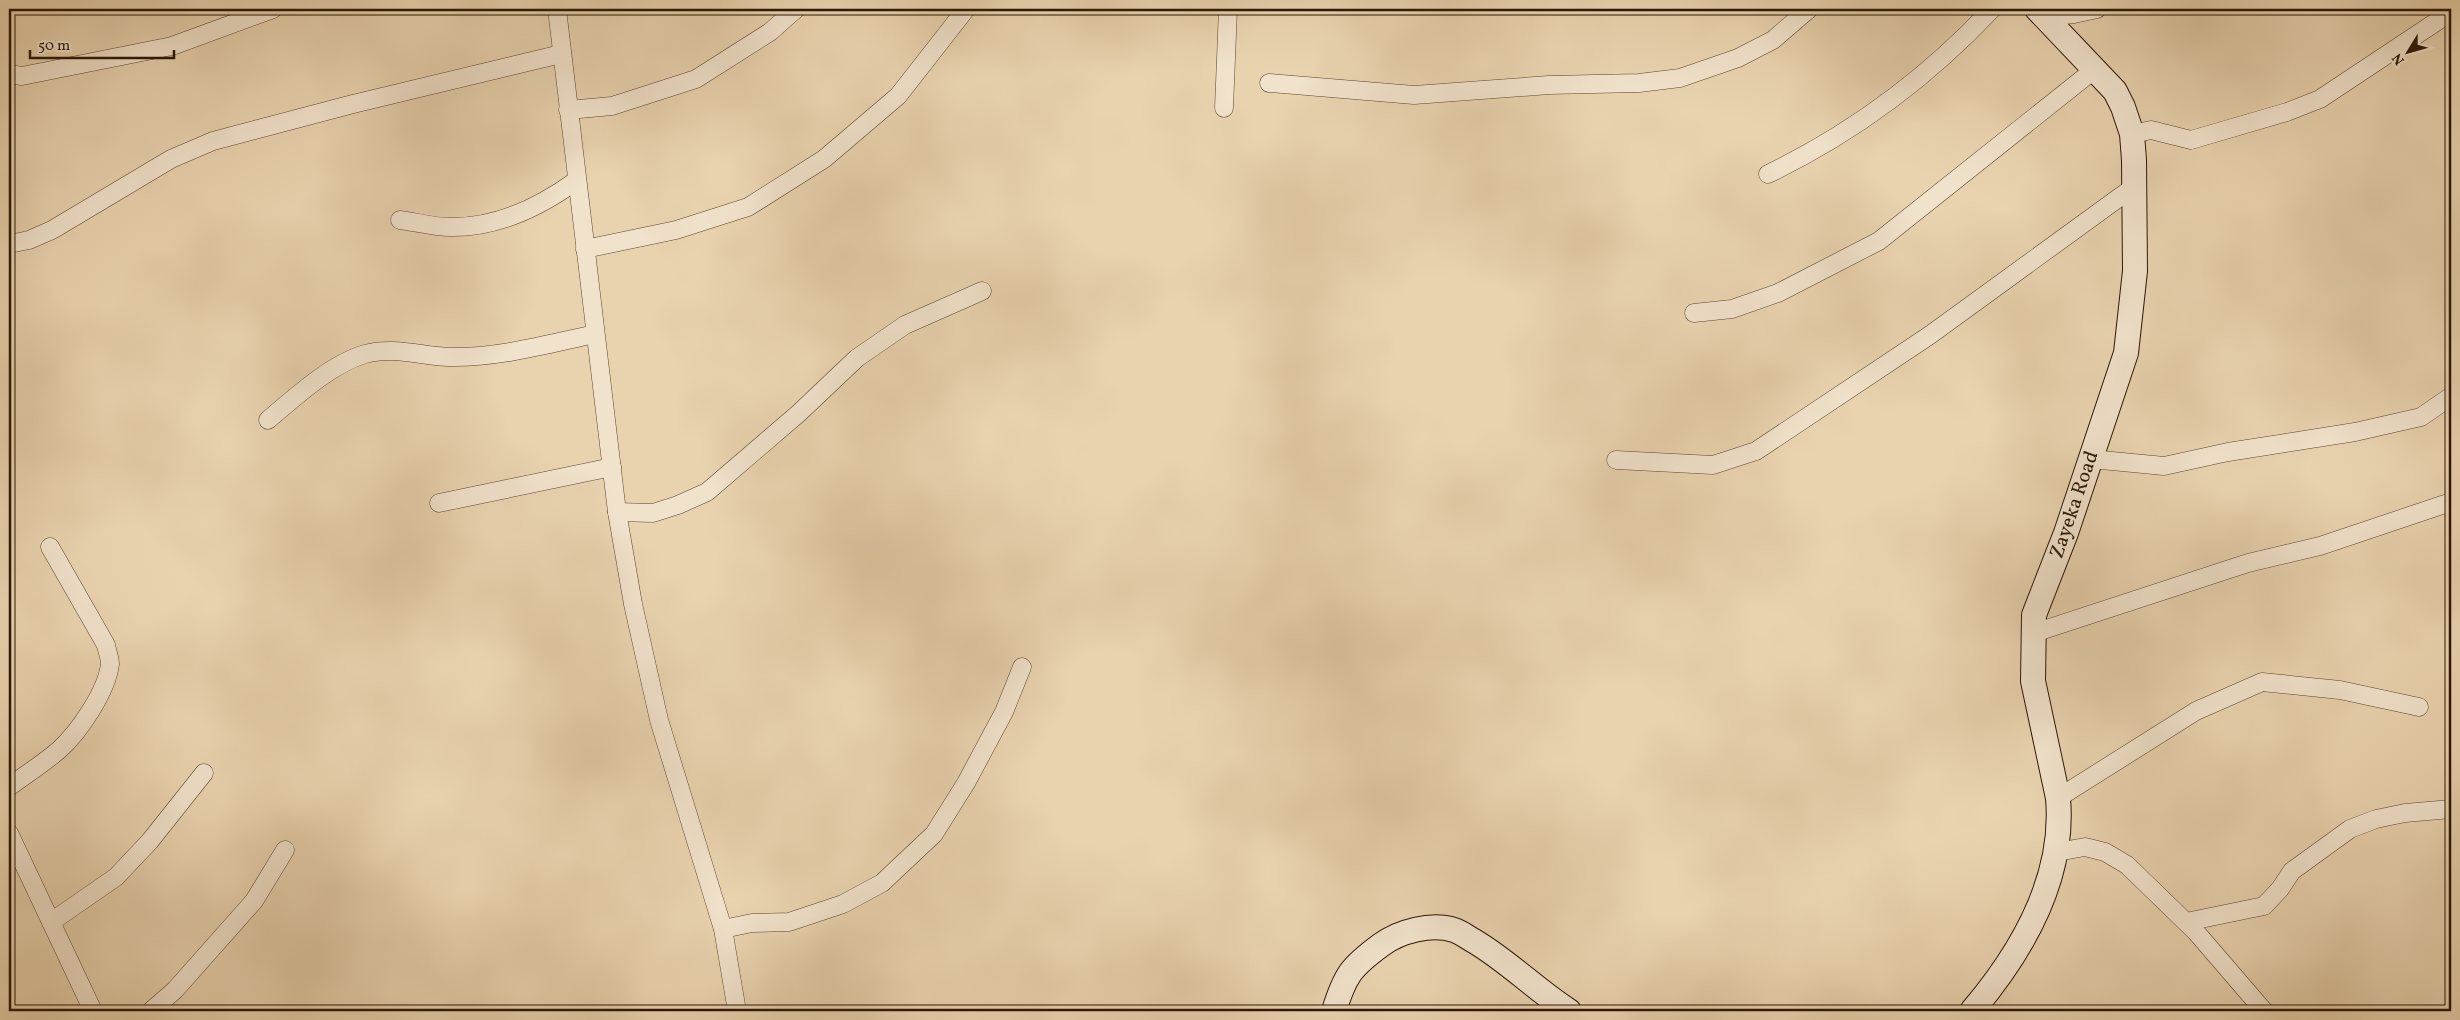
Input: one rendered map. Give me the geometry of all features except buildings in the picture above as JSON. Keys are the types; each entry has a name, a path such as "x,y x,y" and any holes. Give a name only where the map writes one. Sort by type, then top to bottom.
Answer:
{"street":[{"path":"9,74 22,76 172,46 273,9"},
{"path":"557,9 617,512 633,604 659,720 723,928 737,1011"},
{"path":"568,110 612,106 696,80 770,32 796,9"},
{"path":"585,249 676,230 748,207 764,197 824,159 898,96 966,9"},
{"path":"1224,108 1228,9"},
{"path":"1270,83 1414,95 1549,85 1639,83 1680,78 1738,58 1773,40 1809,9"},
{"path":"1768,174 1814,152 1885,104 1966,36 1992,9"},
{"path":"2041,13 2074,14 2097,9"},
{"path":"2132,134 2151,130 2191,140 2287,112 2320,99 2451,12"},
{"name":"Zayeka Road","path":"1972,1011 2014,956 2045,892 2057,852 2058,798 2033,681 2034,615 2066,533 2126,353 2135,271 2135,186 2132,134 2123,107 2115,90 2041,13"},
{"path":"9,244 29,240 52,230 171,159 212,141 353,104 561,54"},
{"path":"1694,313 1732,309 1778,293 1879,241 2096,69"},
{"path":"400,220 449,227 483,224 521,213 547,202 576,180"},
{"path":"1616,460 1713,465 1742,457 1760,449 1930,335 2135,186"},
{"path":"617,512 653,513 678,505 707,492 799,413 857,358 905,325 982,291"},
{"path":"268,420 320,377 365,354 401,351 448,357 500,353 596,334"},
{"path":"2091,459 2164,466 2228,452 2355,432 2421,417 2450,397"},
{"path":"439,503 612,467"},
{"path":"2034,633 2248,563 2320,546 2451,502"},
{"path":"9,787 59,750 75,733 100,692 107,677 110,662 106,645 50,547"},
{"path":"723,928 752,923 789,922 843,904 882,883 934,834 966,783 1004,712 1022,667"},
{"path":"2058,798 2196,711 2262,682 2340,690 2419,706"},
{"path":"51,922 116,877 150,840 204,773"},
{"path":"2186,922 2264,906 2280,890 2292,871 2350,829 2376,819 2405,813 2451,809"},
{"path":"9,833 93,1011"},
{"path":"2057,852 2085,847 2105,852 2127,865 2186,922 2264,1011"},
{"path":"151,1011 175,990 254,901 285,850"},
{"path":"1334,1011 1342,984 1352,968 1369,954 1389,940 1414,930 1436,928 1454,930 1490,951 1569,1011"}]}
